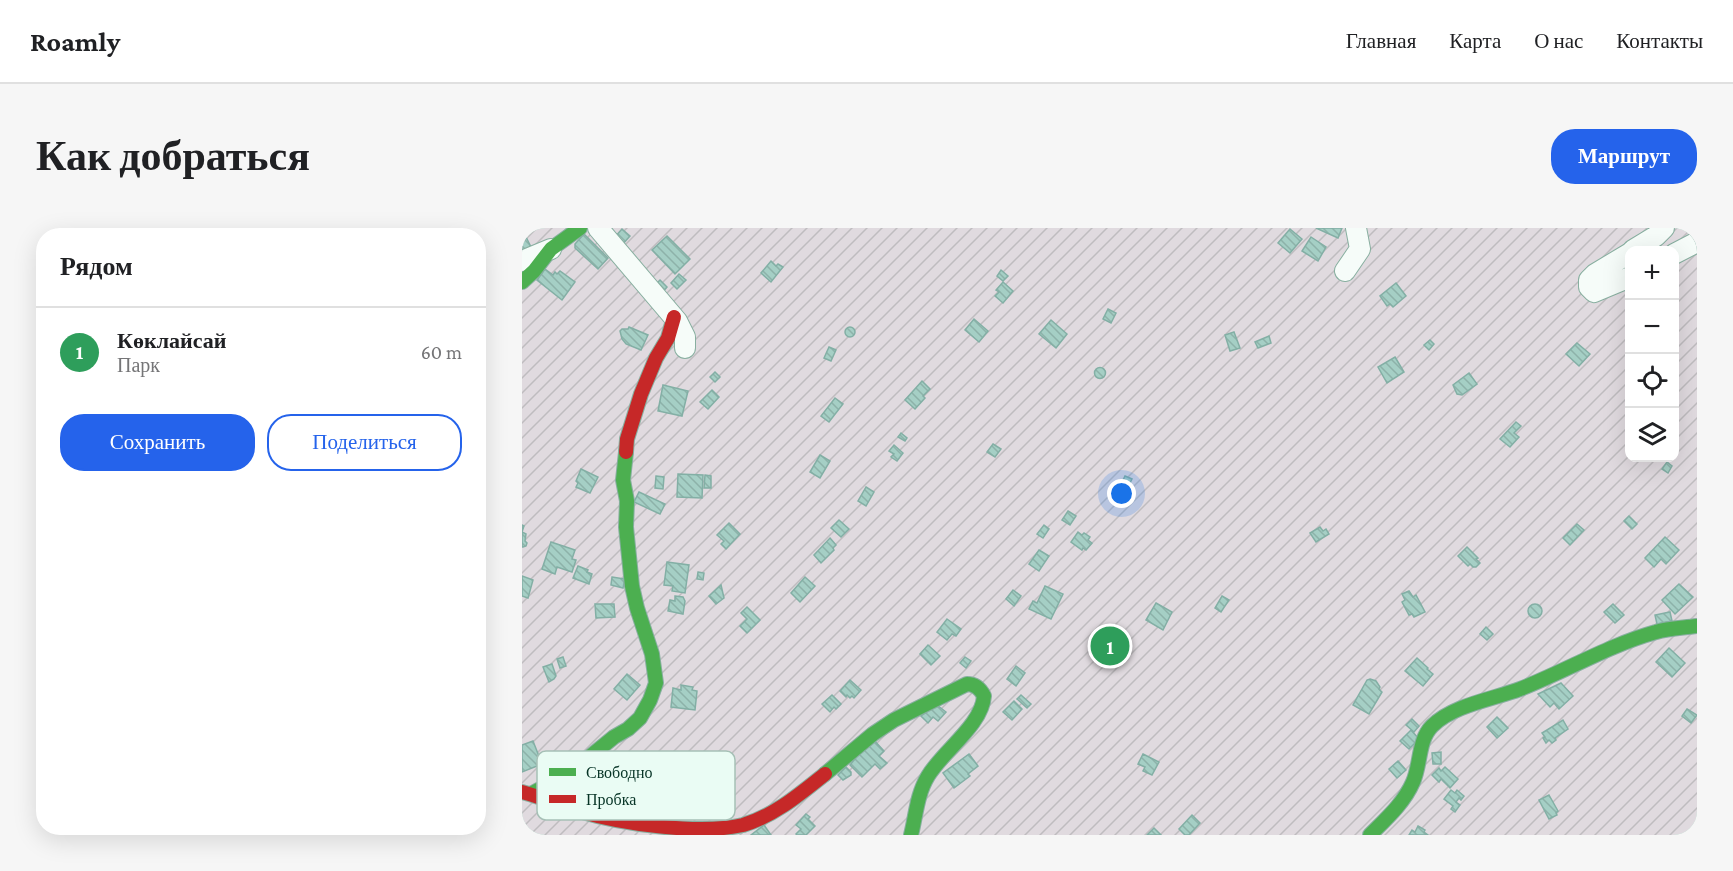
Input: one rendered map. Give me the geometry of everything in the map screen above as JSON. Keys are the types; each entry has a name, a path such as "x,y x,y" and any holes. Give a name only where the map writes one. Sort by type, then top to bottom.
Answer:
{"street":[{"path":"522,261 551,249 580,228"},
{"path":"598,228 674,317 685,337 684,348"},
{"path":"1345,271 1360,249 1356,228"},
{"path":"1640,246 1656,237 1664,228"},
{"path":"1679,251 1697,242"},
{"path":"522,282 551,249"},
{"path":"1625,255 1595,274 1589,280 1588,287 1594,292 1625,279"},
{"path":"597,751 640,718 656,683 652,654 632,586 626,527 627,501 623,480 627,439 641,394 656,358 668,338 674,317"},
{"path":"1370,835 1388,818 1408,793 1416,775 1424,737 1433,725 1450,713 1522,689 1593,656 1654,632 1697,626"},
{"path":"617,820 681,828 720,829 742,826 768,815 784,804 894,720 967,684 973,684 984,698 980,713 923,783 911,835"}],"shaded area":[{"path":"522,228 1697,228 1697,835 522,835"}],"building":[{"path":"1316,228 1342,228 1338,238"},
{"path":"622,229 630,236 622,245 614,238"},
{"path":"1290,229 1302,239 1290,253 1278,243"},
{"path":"584,234 608,258 598,269 575,248 575,244"},
{"path":"525,235 532,249 522,254 522,237"},
{"path":"667,236 690,259 675,274 652,250"},
{"path":"1311,237 1326,247 1318,261 1302,251"},
{"path":"771,261 776,266 778,264 783,267 771,282 761,273"},
{"path":"545,269 553,275 560,271 575,282 562,300 537,280"},
{"path":"1001,270 1008,276 1003,281 997,276"},
{"path":"679,274 686,280 677,289 671,283"},
{"path":"660,280 667,287 662,293 654,286"},
{"path":"1003,282 1013,291 1003,303 995,296 999,292 996,290"},
{"path":"1396,283 1406,296 1393,307 1390,304 1387,306 1380,296"},
{"path":"1108,309 1116,313 1111,323 1103,319"},
{"path":"974,319 988,331 979,342 965,330"},
{"path":"1051,320 1067,334 1056,348 1039,334"},
{"path":"629,327 648,335 641,350 626,344 622,339 620,331"},
{"path":"850,327 855,332 850,337 845,332"},
{"path":"1234,332 1240,348 1230,351 1225,335"},
{"path":"1269,336 1271,343 1258,348 1255,342"},
{"path":"1430,340 1434,344 1429,350 1424,345"},
{"path":"1577,343 1590,354 1579,366 1566,354"},
{"path":"829,347 836,350 831,361 824,358"},
{"path":"1395,357 1404,372 1387,383 1378,367"},
{"path":"1100,368 1104,369 1104,377 1100,378 1096,377 1095,373 1096,369"},
{"path":"715,372 720,377 715,382 710,377"},
{"path":"1469,373 1477,384 1462,395 1457,394 1453,385"},
{"path":"922,381 930,389 915,409 905,400"},
{"path":"663,385 688,391 682,416 658,411"},
{"path":"712,390 719,397 708,409 700,402"},
{"path":"835,398 843,404 829,422 821,416"},
{"path":"1516,422 1521,426 1514,433 1519,437 1510,447 1500,439"},
{"path":"901,433 907,438 905,441 898,437"},
{"path":"993,444 1001,449 995,457 987,452"},
{"path":"894,445 903,453 897,461 891,457 894,454 889,451"},
{"path":"820,455 830,461 820,478 810,472"},
{"path":"1667,462 1672,466 1668,473 1662,469"},
{"path":"581,469 598,477 590,493 576,487"},
{"path":"678,474 703,475 702,498 677,497"},
{"path":"705,475 711,476 711,488 704,488"},
{"path":"656,476 664,477 663,489 655,488"},
{"path":"1125,476 1132,479 1129,485 1122,482"},
{"path":"866,487 874,492 866,506 858,501"},
{"path":"639,492 665,504 660,514 634,502"},
{"path":"1068,511 1076,516 1070,525 1062,520"},
{"path":"1629,516 1637,524 1632,529 1624,521"},
{"path":"839,520 849,529 841,537 831,528"},
{"path":"729,523 740,534 726,549 721,544 724,541 717,535"},
{"path":"1577,524 1584,530 1570,545 1563,538"},
{"path":"1044,525 1049,529 1043,538 1037,534"},
{"path":"1320,527 1323,531 1326,529 1329,534 1316,542 1310,533"},
{"path":"522,532 526,534 527,543 523,547 522,547"},
{"path":"1078,532 1090,537 1088,540 1092,543 1086,550 1083,548 1082,550 1071,542"},
{"path":"1665,537 1679,550 1666,564 1661,559 1654,567 1645,558"},
{"path":"830,538 836,545 821,563 814,555"},
{"path":"551,542 575,550 572,559 576,560 572,572 557,567 555,574 542,569"},
{"path":"1467,547 1478,558 1476,559 1480,563 1476,567 1470,564 1468,566 1458,556"},
{"path":"1039,550 1049,556 1039,571 1029,564"},
{"path":"667,562 689,565 685,593 672,591 673,586 664,585"},
{"path":"578,566 592,574 589,584 573,578"},
{"path":"698,572 704,573 703,580 697,579"},
{"path":"522,576 533,580 528,598 522,596"},
{"path":"612,577 625,579 623,588 611,585"},
{"path":"805,577 815,586 800,602 791,593"},
{"path":"1679,584 1693,597 1675,614 1662,600"},
{"path":"721,585 724,598 716,604 709,596"},
{"path":"1045,586 1063,594 1051,619 1029,609 1033,601 1037,603"},
{"path":"1013,590 1021,596 1014,606 1006,599"},
{"path":"1409,591 1413,597 1416,595 1425,612 1414,617 1412,614 1409,615 1402,602 1405,600 1402,594"},
{"path":"675,596 683,597 685,601 683,614 668,611 670,600 675,601"},
{"path":"1222,596 1229,600 1221,612 1215,608"},
{"path":"1156,603 1172,612 1163,630 1146,620"},
{"path":"595,604 614,604 615,617 596,618"},
{"path":"1535,604 1540,606 1542,611 1540,616 1535,618 1530,616 1528,611 1530,606"},
{"path":"1613,604 1624,615 1615,623 1604,612"},
{"path":"747,607 760,620 747,633 740,626 747,619 741,613"},
{"path":"1670,612 1672,621 1657,624 1655,615"},
{"path":"947,619 961,629 956,636 952,634 947,640 937,632"},
{"path":"1486,627 1493,634 1487,640 1480,634"},
{"path":"928,645 940,656 931,665 920,654"},
{"path":"1669,648 1685,663 1672,677 1656,662"},
{"path":"563,657 566,666 560,668 557,659"},
{"path":"965,657 971,661 966,668 960,663"},
{"path":"1417,658 1433,674 1423,686 1405,671"},
{"path":"552,664 556,676 549,682 543,667"},
{"path":"1016,666 1025,673 1016,686 1007,679"},
{"path":"627,674 640,685 627,700 614,689"},
{"path":"850,680 861,690 854,698 847,695 846,697 840,691"},
{"path":"1367,680 1376,681 1382,692 1369,714 1353,705"},
{"path":"1561,683 1573,696 1559,709 1554,703 1550,707 1538,694"},
{"path":"681,685 693,687 692,690 697,691 695,710 671,707 673,688 681,690"},
{"path":"832,695 841,704 830,712 822,704"},
{"path":"1021,695 1031,704 1027,708 1017,699"},
{"path":"1014,701 1022,709 1012,720 1003,712"},
{"path":"937,705 946,712 938,721 933,717 928,723 921,716"},
{"path":"1687,709 1697,715 1691,723 1682,716"},
{"path":"1497,717 1508,728 1497,738 1487,727"},
{"path":"1412,719 1419,726 1414,732 1406,725"},
{"path":"1563,720 1568,729 1552,743 1549,740 1546,743 1542,733"},
{"path":"1411,730 1419,739 1409,749 1400,741"},
{"path":"872,738 884,751 879,756 887,763 880,769 875,764 862,777 850,765"},
{"path":"533,741 537,751 537,766 522,772 522,745"},
{"path":"1441,752 1441,764 1433,764 1432,753"},
{"path":"969,754 978,766 968,774 970,776 954,788 943,773"},
{"path":"1143,754 1159,762 1152,775 1143,771 1145,767 1138,764"},
{"path":"1398,761 1406,770 1397,778 1389,769"},
{"path":"846,767 851,775 843,780 838,775"},
{"path":"1445,767 1458,779 1450,788 1441,779 1439,782 1432,775 1439,768 1441,771"},
{"path":"1451,790 1455,793 1457,790 1464,796 1456,802 1460,805 1455,812 1451,809 1453,806 1444,799"},
{"path":"1549,795 1558,811 1557,815 1549,819 1539,800"},
{"path":"806,814 815,826 806,835 797,835 801,829 796,825"},
{"path":"1192,815 1200,823 1189,835 1185,835 1179,829"},
{"path":"764,825 771,835 751,835"},
{"path":"1418,826 1428,835 1409,835 1412,830 1415,832"},
{"path":"1154,828 1161,835 1147,835"}],"traffic: fast":[{"path":"522,282 551,249 580,228"},
{"path":"597,751 640,718 656,683 652,654 632,586 626,527 627,501 623,480 626,452"},
{"path":"1370,835 1405,797 1416,775 1424,738 1432,726 1441,719 1462,708 1520,689 1639,637 1666,630 1697,626"},
{"path":"825,774 873,734 894,720 967,684 977,687 984,696 982,707 977,717 924,783 911,835"},
{"path":"531,794 537,791"}],"traffic: jam":[{"path":"626,452 627,439 641,394 656,358 668,338 674,317"},
{"path":"617,820 661,827 705,829 743,825 786,804 825,774"},
{"path":"522,792 537,796"}],"place":[{"name":"Көклайсай","path":"1110,646"}]}
